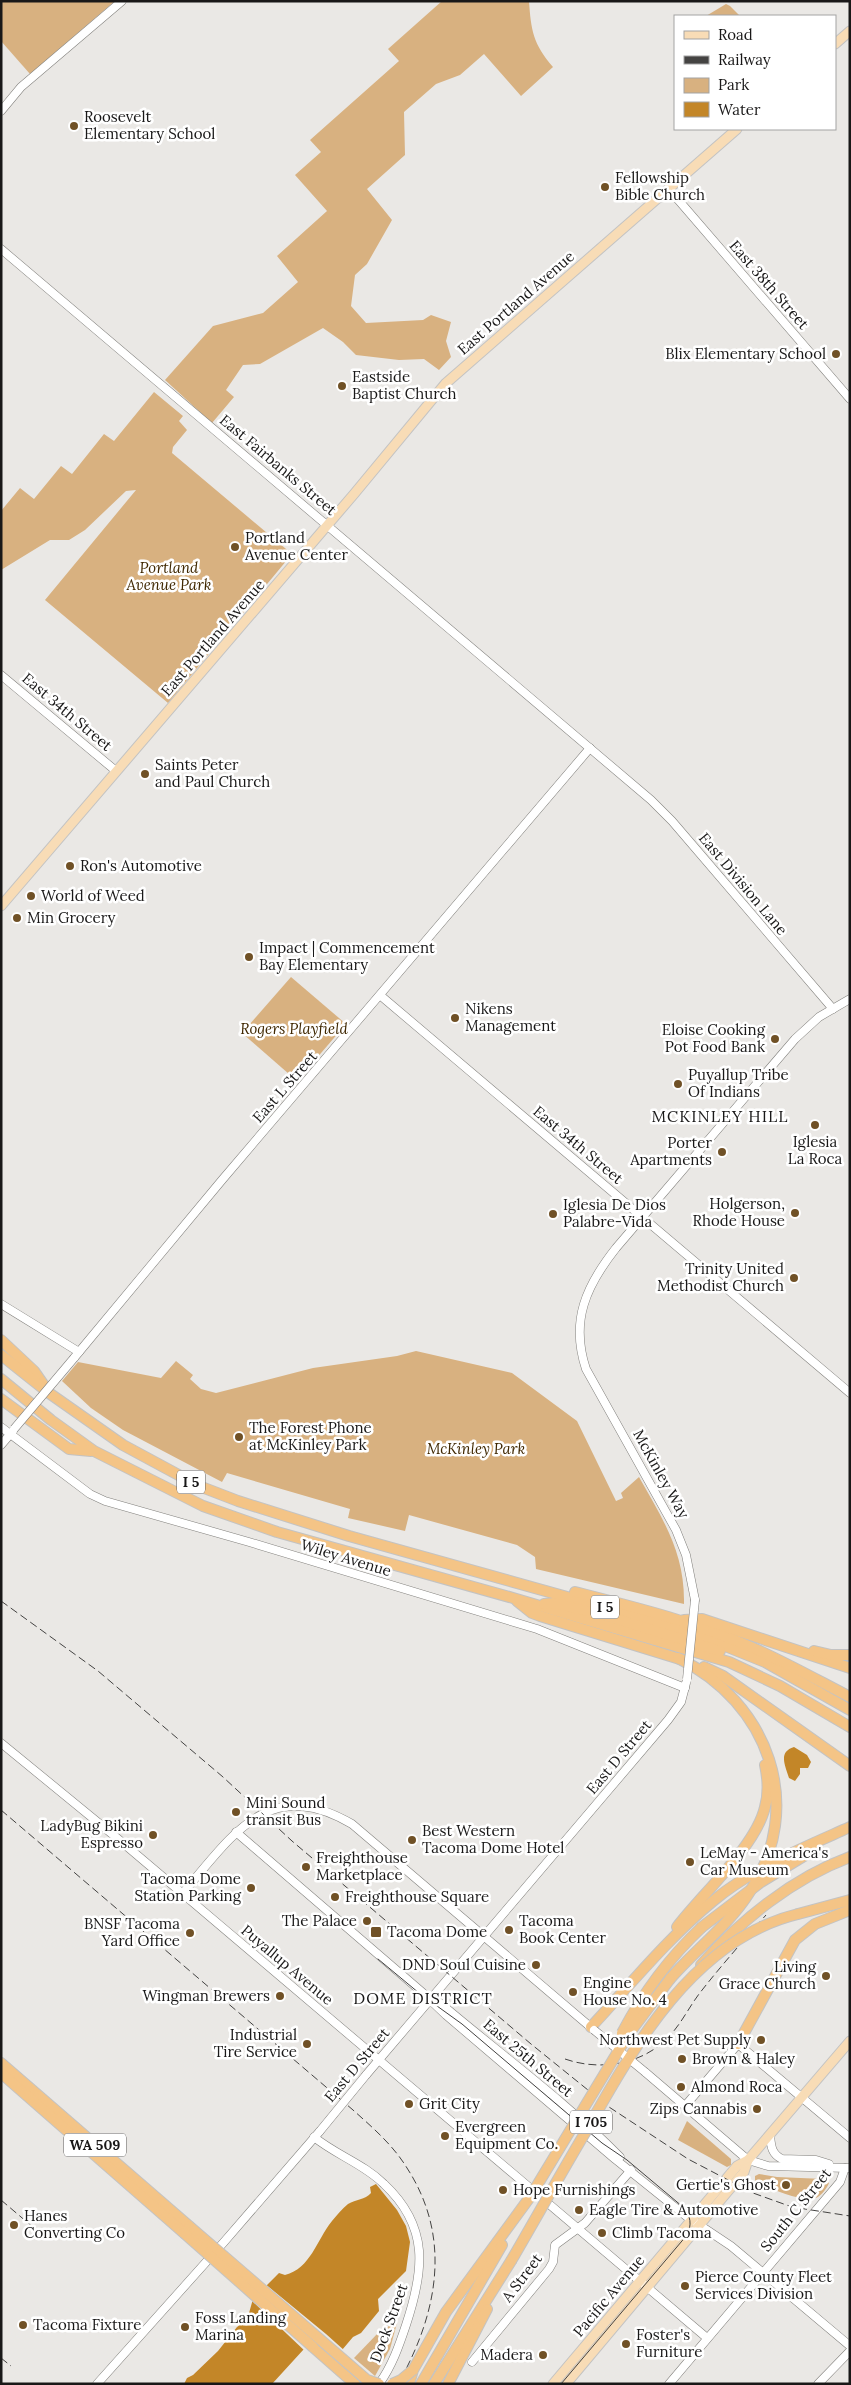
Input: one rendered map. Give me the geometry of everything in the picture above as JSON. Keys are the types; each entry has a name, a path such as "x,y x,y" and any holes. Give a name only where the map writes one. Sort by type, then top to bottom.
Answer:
{"highway":[{"path":"1,1340 34,1372 49,1394"},
{"name":"I 5","path":"1,1355 49,1394 123,1446 199,1486 238,1501 349,1536 628,1614 703,1637 765,1662 850,1710"},
{"name":"I 5","path":"1,1379 51,1420 94,1451 203,1506 240,1520 729,1662 780,1686 850,1727"},
{"path":"1,1399 69,1449 94,1451"},
{"name":"I 5","path":"349,1536 628,1605 678,1620 750,1646 850,1697"},
{"path":"513,1598 532,1613 678,1658 723,1676 850,1766"},
{"name":"I 5","path":"538,1605 554,1603 607,1616 740,1658 788,1681 850,1716"},
{"path":"678,1620 702,1619 850,1668"},
{"path":"728,1627 809,1650 831,1655 850,1655"},
{"path":"587,2102 628,2035 650,2004 683,1965 742,1904 760,1875 772,1843 777,1803 772,1767 762,1738 738,1703 711,1677 678,1658"},
{"path":"647,1967 688,1912 752,1837 765,1808 768,1783 764,1757 752,1726 738,1703"},
{"path":"592,2028 701,1911 735,1885 786,1856 850,1828"},
{"name":"I 705","path":"421,2384 587,2102 644,1995 690,1939 717,1915 760,1882 850,1828"},
{"path":"679,1990 718,1946 746,1921 796,1885 850,1857"},
{"path":"679,1990 722,1952 746,1935 768,1923 850,1900"},
{"path":"738,2044 795,1940 815,1924 850,1910"},
{"name":"I 705","path":"475,2325 628,2059 679,1990"},
{"name":"WA 509","path":"1,2063 355,2384"},
{"name":"WA 509","path":"1,2073 369,2382"},
{"path":"408,2384 413,2370 446,2312 530,2197"},
{"path":"434,2384 475,2325"},
{"path":"448,2384 475,2325"},
{"path":"392,2384 401,2380 413,2370"},
{"path":"369,2382 379,2384"}],"main road":[{"path":"836,43 850,31"},
{"name":"East Portland Avenue","path":"1,906 328,525 445,384 736,130"},
{"name":"Pacific Avenue","path":"566,2384 691,2220 737,2166 748,2160 850,2040"},
{"name":"Pacific Avenue","path":"553,2384 700,2225 744,2172 748,2160"}],"street":[{"path":"1,111 21,87 122,1"},
{"name":"East 38th Street","path":"668,188 850,399"},
{"name":"East Fairbanks Street","path":"1,249 628,780"},
{"name":"East 34th Street","path":"1,675 116,771"},
{"name":"East L Street","path":"1,1445 222,1180 381,996 590,748"},
{"name":"East Division Lane","path":"628,780 672,822 833,1009"},
{"name":"East 34th Street","path":"381,996 850,1393"},
{"name":"McKinley Way","path":"685,1688 695,1600 686,1556 676,1530 591,1380 584,1364 580,1349 579,1330 584,1304 592,1282 616,1248 795,1039 809,1025 850,999"},
{"path":"1,1304 76,1355"},
{"name":"Wiley Avenue","path":"1,1427 12,1432 90,1494 105,1502 249,1542 537,1629 685,1688"},
{"name":"East D Street","path":"97,2384 240,2224 431,2001 668,1720 678,1707 685,1688"},
{"name":"Puyallup Avenue","path":"1,1743 707,2338"},
{"path":"182,1894 236,1832 260,1814 282,1807 309,1806 332,1813 352,1824 748,2160 768,2166 845,2168"},
{"name":"East 25th Street","path":"236,1832 431,2001 440,2003 587,2126 631,2170 691,2220 763,2272 850,2346"},
{"path":"685,2106 738,2044 850,2138"},
{"path":"770,2134 773,2152 782,2159 816,2160 845,2168"},
{"name":"Dock Street","path":"314,2137 338,2155 365,2168 390,2190 407,2214 417,2240 421,2262 418,2287 396,2353 379,2384"},
{"name":"South C Street","path":"669,2384 840,2182 845,2168"},
{"name":"A Street","path":"472,2362 554,2262 555,2245 595,2213 631,2170"},
{"path":"818,2384 850,2351"}],"green space":[{"path":"1,1 115,1 30,74 1,41"},
{"path":"442,1 529,1 534,36 541,51 553,67 521,96 484,54 460,75 436,84 404,112 405,155 367,189 392,220 367,264 355,275 351,306 366,323 423,320 431,315 451,322 446,341 451,357 439,370 424,359 399,360 356,355 343,342 323,328 260,364 243,365 226,390 234,397 212,423 165,380 213,326 263,313 298,282 277,256 327,211 295,175 321,152 310,140 399,61 388,49"},
{"path":"726,4 739,15 708,15"},
{"name":"Portland Avenue Park","path":"154,392 183,416 179,421 187,430 173,447 172,453 292,554 168,703 45,600 136,490 126,491 85,530 69,540 50,540 1,570 1,511 20,488 34,499 61,466 72,474 104,434 114,441"},
{"name":"Rogers Playfield","path":"291,977 346,1024 297,1081 242,1033"},
{"name":"McKinley Park","path":"416,1351 512,1373 577,1421 616,1501 623,1498 621,1493 639,1477 664,1522 677,1552 681,1568 684,1604 536,1569 535,1557 517,1545 409,1515 405,1531 348,1518 350,1509 227,1473 222,1482 123,1430 91,1408 62,1381 78,1362 161,1378 176,1361 193,1375 190,1379 201,1389 216,1393 313,1368 397,1356"},
{"path":"687,2121 731,2159 731,2165 727,2167 678,2140"},
{"path":"759,2174 777,2177 824,2179 829,2183 824,2192 818,2197 809,2199 785,2194 755,2181 755,2176"},
{"path":"397,2323 390,2349 375,2376 354,2358 379,2332"}],"water":[{"path":"794,1747 807,1755 811,1762 808,1768 800,1768 800,1774 795,1781 789,1778 784,1760 786,1752"},
{"path":"376,2184 397,2210 406,2226 410,2242 406,2271 378,2299 379,2311 361,2333 353,2337 342,2350 304,2349 272,2384 184,2384 187,2378 193,2375 218,2351 237,2327 247,2320 253,2299 279,2273 285,2275 301,2266 312,2253 326,2229 339,2212 348,2204 369,2195 371,2193 370,2187"}],"pier":[{"path":"264,2283 345,2351 331,2354 319,2351 306,2352 250,2299"}],"tram line":[{"path":"378,1959 419,1993 462,2024 602,2143 627,2160 683,2207 688,2214 690,2228 687,2235 561,2384"}],"railway":[{"path":"1,1601 98,1671 223,1777 292,1841 531,2044 609,2107 688,2159 753,2193 792,2207 850,2216"},
{"path":"1,1810 353,2110 382,2137 407,2168 421,2195 430,2222 435,2249 434,2277 430,2304 422,2331 398,2384"},
{"path":"565,2059 579,2063 609,2065 637,2058 650,2052 673,2032 707,1984 766,1915"},
{"path":"1,2200 41,2234"},
{"path":"1,2358 11,2366"}],"place":[{"name":"Roosevelt Elementary School","path":"74,126"},
{"name":"Fellowship Bible Church","path":"605,187"},
{"name":"Blix Elementary School","path":"836,354"},
{"name":"Eastside Baptist Church","path":"342,386"},
{"name":"Portland Avenue Center","path":"235,547"},
{"name":"Saints Peter and Paul Church","path":"145,774"},
{"name":"Ron's Automotive","path":"70,866"},
{"name":"World of Weed","path":"31,896"},
{"name":"Min Grocery","path":"17,918"},
{"name":"Impact | Commencement Bay Elementary","path":"249,957"},
{"name":"Nikens Management","path":"455,1018"},
{"name":"Eloise Cooking Pot Food Bank","path":"775,1039"},
{"name":"Puyallup Tribe Of Indians","path":"678,1084"},
{"name":"Iglesia La Roca","path":"815,1125"},
{"name":"Porter Apartments","path":"722,1152"},
{"name":"Holgerson, Rhode House","path":"795,1213"},
{"name":"Iglesia De Dios Palabre-Vida","path":"553,1214"},
{"name":"Trinity United Methodist Church","path":"794,1278"},
{"name":"The Forest Phone at McKinley Park","path":"239,1437"},
{"name":"Mini Sound transit Bus","path":"236,1812"},
{"name":"LadyBug Bikini Espresso","path":"153,1835"},
{"name":"Best Western Tacoma Dome Hotel","path":"412,1840"},
{"name":"LeMay - America's Car Museum","path":"690,1862"},
{"name":"Freighthouse Marketplace","path":"306,1867"},
{"name":"Tacoma Dome Station Parking","path":"251,1888"},
{"name":"Freighthouse Square","path":"335,1897"},
{"name":"The Palace","path":"367,1921"},
{"name":"Tacoma Book Center","path":"509,1930"},
{"name":"Tacoma Dome","path":"376,1932"},
{"name":"BNSF Tacoma Yard Office","path":"190,1933"},
{"name":"DND Soul Cuisine","path":"536,1965"},
{"name":"Living Grace Church","path":"826,1976"},
{"name":"Engine House No. 4","path":"573,1992"},
{"name":"Wingman Brewers","path":"280,1996"},
{"name":"Northwest Pet Supply","path":"761,2040"},
{"name":"Industrial Tire Service","path":"307,2044"},
{"name":"Brown & Haley","path":"682,2059"},
{"name":"Almond Roca","path":"681,2087"},
{"name":"Grit City","path":"409,2104"},
{"name":"Zips Cannabis","path":"757,2109"},
{"name":"Evergreen Equipment Co.","path":"445,2136"},
{"name":"Gertie's Ghost","path":"786,2185"},
{"name":"Hope Furnishings","path":"503,2190"},
{"name":"Eagle Tire & Automotive","path":"579,2210"},
{"name":"Hanes Converting Co","path":"14,2225"},
{"name":"Climb Tacoma","path":"602,2233"},
{"name":"Pierce County Fleet Services Division","path":"685,2286"},
{"name":"Tacoma Fixture","path":"23,2325"},
{"name":"Foss Landing Marina","path":"185,2327"},
{"name":"Foster's Furniture","path":"626,2344"},
{"name":"Madera","path":"543,2355"}],"district":[{"name":"MCKINLEY HILL","path":"720,1116"},
{"name":"DOME DISTRICT","path":"423,1998"}]}
